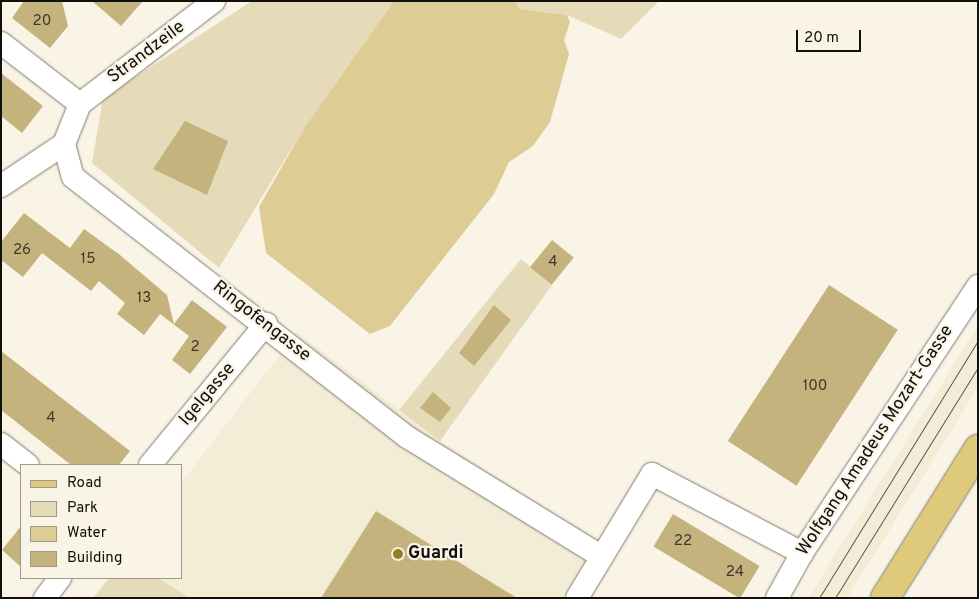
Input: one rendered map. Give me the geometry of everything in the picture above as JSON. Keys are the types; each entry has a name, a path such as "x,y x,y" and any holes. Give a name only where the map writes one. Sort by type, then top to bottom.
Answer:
{"main road":[{"path":"885,598 978,449"}],"street":[{"name":"Strandzeile","path":"80,104 214,1"},
{"path":"1,43 80,104 64,144 1,186"},
{"name":"Ringofengasse","path":"64,144 73,177 266,324 407,437 602,557"},
{"name":"Wolfgang Amadeus Mozart-Gasse","path":"778,598 802,553 978,286"},
{"name":"Igelgasse","path":"151,464 266,324"},
{"path":"1,444 27,464"},
{"path":"577,598 652,474 802,553"},
{"path":"45,598 59,579"}],"shaded area":[{"path":"978,326 978,387 914,491 847,598 808,598"},
{"path":"297,332 440,441 598,541 562,598 190,598 160,579 182,579 182,482"}],"green space":[{"path":"252,1 394,1 304,128 219,268 92,163 103,98"},
{"path":"516,1 659,1 621,39 567,15 519,9"},
{"path":"521,259 552,285 440,441 399,410"},
{"path":"108,579 160,579 190,598 93,598"}],"water":[{"path":"394,1 516,1 519,9 567,15 570,22 564,40 569,54 550,122 533,146 509,162 494,194 390,326 370,334 266,253 259,207 304,128"}],"building":[{"path":"24,1 62,1 68,26 50,48 12,18"},
{"path":"92,1 143,1 121,26"},
{"path":"1,73 43,106 22,133 1,116"},
{"path":"185,121 228,141 207,195 153,169"},
{"path":"24,213 70,248 84,229 120,255 167,295 174,324 192,300 227,327 190,374 172,360 189,336 160,314 144,335 117,314 125,303 99,281 91,291 42,253 23,277 1,260 1,242"},
{"path":"552,240 574,258 552,285 530,267"},
{"path":"829,285 898,330 796,486 728,441"},
{"path":"494,305 511,320 474,366 459,353"},
{"path":"1,351 130,451 120,464 70,464 1,410"},
{"path":"433,392 451,408 440,422 420,408"},
{"name":"Guardi","path":"376,511 517,598 321,598"},
{"path":"673,514 760,566 739,598 653,547"},
{"path":"20,527 20,566 2,550"}],"tram line":[{"path":"819,598 978,341"},
{"path":"835,598 978,367"}],"place":[{"name":"Guardi","path":"398,554"}]}
